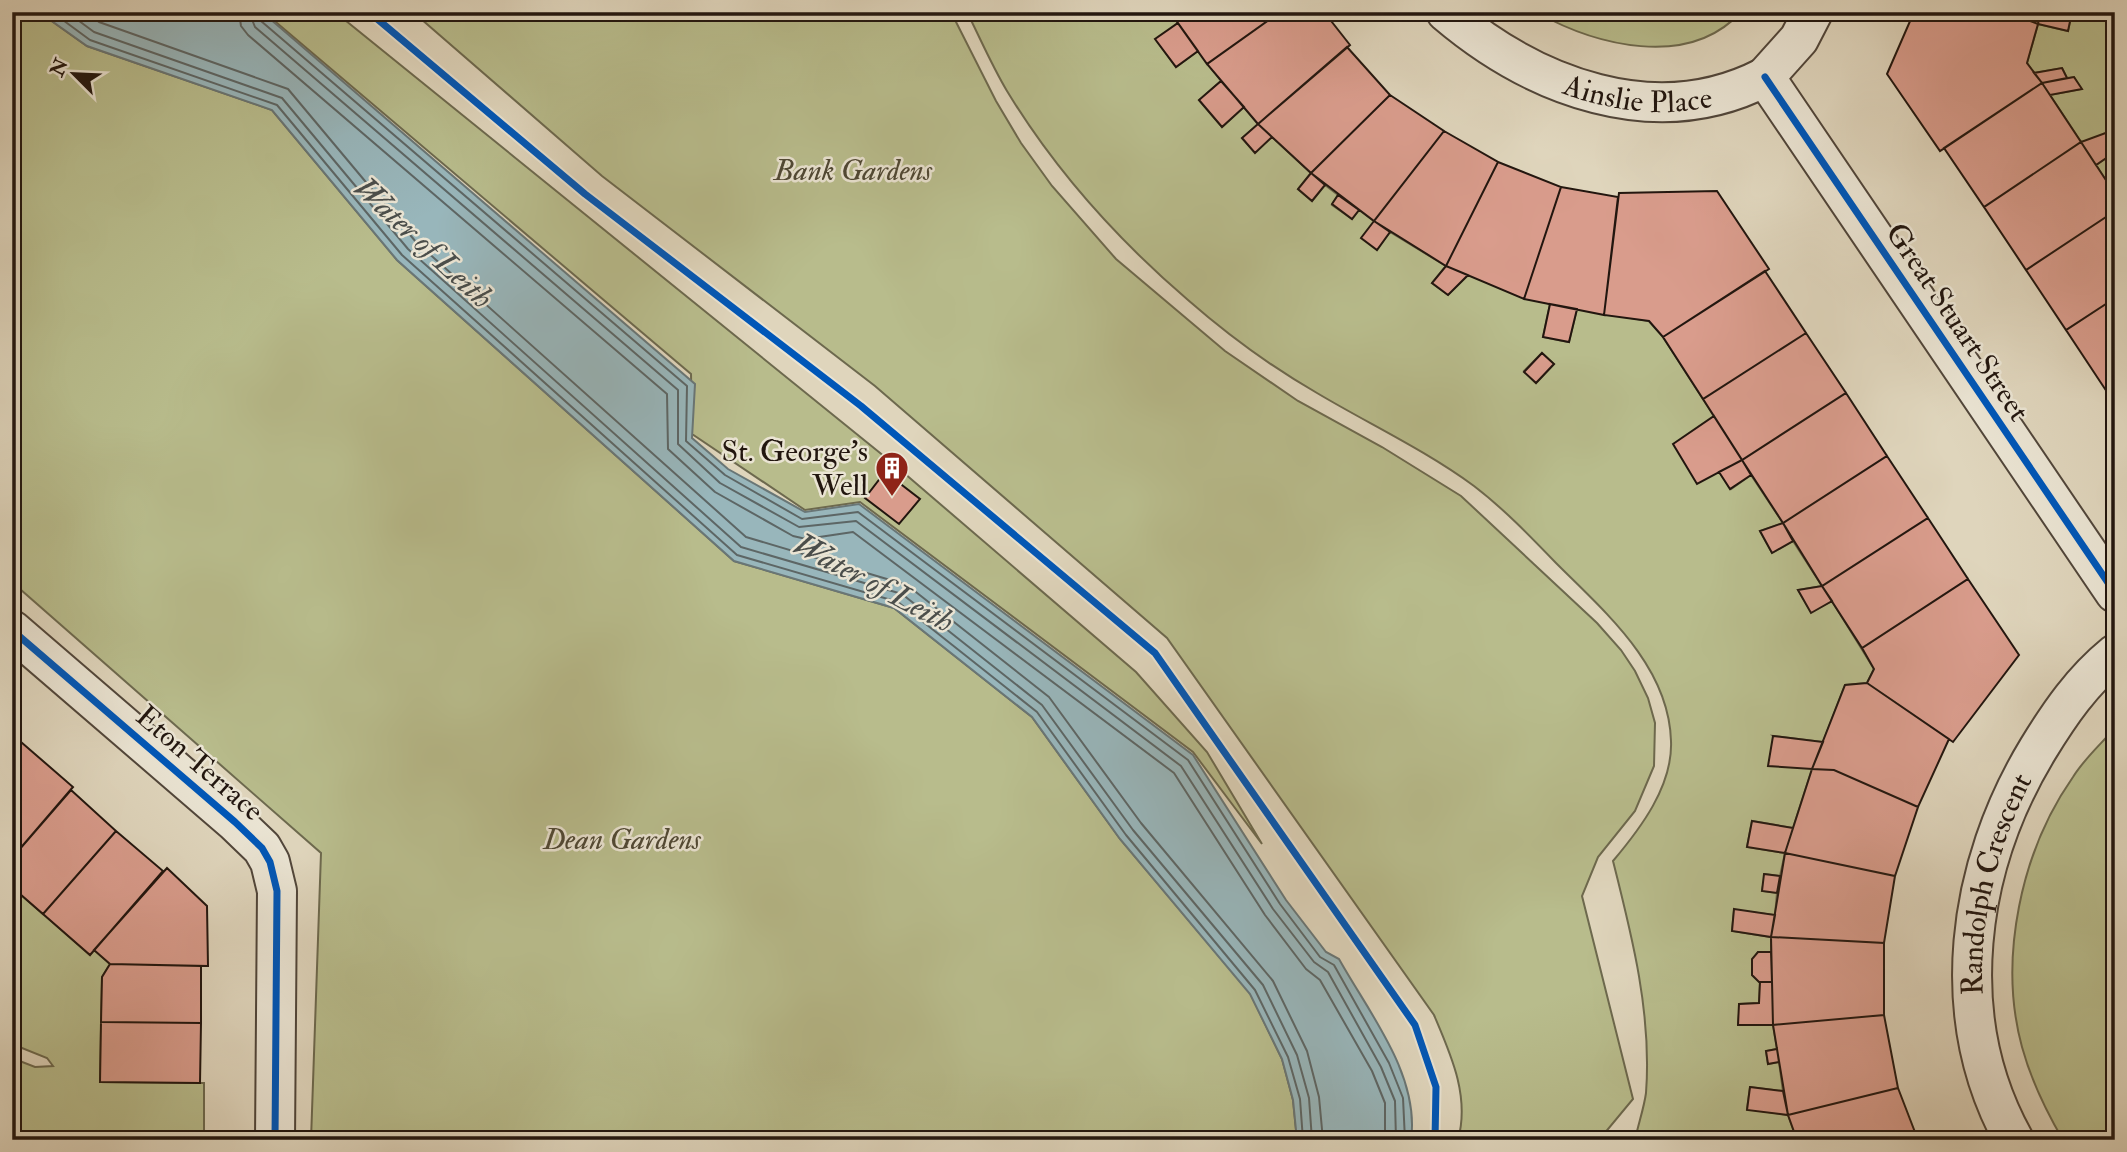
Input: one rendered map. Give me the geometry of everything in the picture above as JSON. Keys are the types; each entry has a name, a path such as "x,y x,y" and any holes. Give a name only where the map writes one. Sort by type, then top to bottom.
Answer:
{"street":[{"name":"Ainslie Place","path":"1446,12 1466,30 1548,79 1597,95 1644,101 1688,101 1726,95 1765,77 1799,39 1813,12"},
{"name":"Great Stuart Street","path":"1765,77 2115,593"},
{"name":"Eton Terrace","path":"12,631 252,837 270,862 278,916 275,1140"},
{"name":"Randolph Crescent","path":"2014,1140 1993,1093 1980,1047 1972,960 1982,876 1997,829 2027,767 2068,700 2115,654"}],"green space":[{"name":"Dean Gardens","path":"12,12 39,12 87,46 272,110 397,260 734,561 894,608 1032,717 1120,839 1250,993 1282,1059 1293,1100 1297,1140 311,1140 321,853 12,582"},
{"path":"264,12 335,12 890,461 1136,672 1207,752 1262,844 1193,752 860,502 805,510 692,434 691,374"},
{"name":"Bank Gardens","path":"413,12 951,12 996,101 1021,143 1052,186 1116,259 1225,351 1298,401 1382,447 1461,496 1597,623 1635,671 1648,698 1655,723 1654,766 1635,811 1598,857 1582,896 1633,1099 1599,1140 1458,1140 1462,1108 1457,1076 1434,1015 1167,638 875,386 602,176"},
{"path":"967,12 1170,12 1178,23 1156,40 1176,67 1198,51 1221,81 1199,100 1222,127 1244,107 1258,124 1242,138 1255,152 1272,137 1311,173 1298,189 1312,201 1325,185 1338,195 1332,205 1352,219 1359,210 1374,221 1377,249 1390,232 1446,266 1432,283 1448,295 1468,275 1550,304 1543,337 1569,342 1577,309 1649,321 1663,337 1714,416 1719,472 1731,489 1751,475 1783,523 1760,531 1772,553 1793,541 1822,586 1798,590 1811,612 1832,601 1874,669 1867,683 1845,685 1823,742 1773,736 1812,769 1793,828 1752,821 1747,847 1785,853 1780,876 1765,874 1762,891 1777,893 1775,915 1734,910 1732,931 1771,937 1771,952 1758,952 1752,960 1752,975 1760,982 1759,1003 1740,1004 1738,1024 1773,1025 1777,1049 1766,1051 1768,1064 1779,1062 1783,1091 1750,1087 1747,1109 1788,1115 1797,1140 1635,1140 1646,1093 1646,1034 1639,976 1613,861 1644,821 1661,790 1667,774 1671,741 1659,688 1631,642 1527,533 1474,486 1266,361 1218,326 1162,277 1089,203 1046,149 1007,91","holes":["1542,353 1554,364 1536,383 1524,371"]},
{"path":"1536,12 1741,12 1719,30 1695,41 1668,46 1641,46 1585,34"},
{"path":"2072,12 2115,12 2115,138 2081,142 2050,95 2081,89 2074,77 2067,78 2062,68 2034,73 2027,63 2038,24 2068,31"},
{"path":"2115,152 2115,193 2114,193 2096,165"},
{"path":"2115,728 2115,1140 2063,1140 2040,1095 2022,1047 2015,1013 2014,942 2028,872 2055,806 2077,770"},
{"path":"12,887 90,955 94,950 110,964 102,977 100,1082 204,1083 204,1140 12,1140 12,1058 35,1067 53,1066 47,1058 12,1044"}],"water":[{"name":"Water of Leith","path":"39,12 262,12 695,384 692,438 728,469 805,512 859,504 1193,755 1286,900 1326,952 1339,959 1390,1045 1408,1092 1412,1116 1411,1140 1297,1140 1293,1100 1282,1059 1250,994 1120,839 1032,717 894,608 734,561 397,260 272,110 87,46"}],"building":[{"path":"1170,12 1280,12 1207,64"},
{"path":"1280,12 1324,12 1350,45 1258,124 1207,64"},
{"path":"1914,12 2006,12 2038,24 2027,63 2042,83 1940,151 1887,74"},
{"path":"2006,12 2040,12 2038,24"},
{"path":"2051,12 2072,12 2068,31 2038,24 2040,14 2050,17"},
{"path":"1178,23 1198,51 1176,67 1155,39"},
{"path":"1347,47 1390,95 1311,173 1258,124"},
{"path":"2062,68 2067,78 2042,83 2034,73"},
{"path":"2074,77 2082,89 2050,95 2042,83"},
{"path":"1221,81 1244,107 1222,127 1199,100"},
{"path":"2042,83 2081,142 1984,207 1944,148"},
{"path":"1390,95 1444,131 1374,221 1311,173"},
{"path":"1258,124 1272,137 1255,153 1242,138"},
{"path":"1444,131 1498,162 1446,266 1374,221"},
{"path":"2111,131 2115,138 2115,152 2096,165 2081,142"},
{"path":"2081,142 2115,194 2115,211 2026,270 1984,207"},
{"path":"1498,162 1561,187 1524,299 1446,266"},
{"path":"1311,173 1325,185 1312,201 1298,189"},
{"path":"1561,187 1618,197 1604,315 1524,299"},
{"path":"1717,191 1769,269 1663,337 1649,321 1604,315 1619,193"},
{"path":"1338,195 1359,210 1352,219 1332,204"},
{"path":"2115,211 2115,298 2066,330 2026,270"},
{"path":"1374,221 1390,232 1377,250 1361,238"},
{"path":"1446,266 1468,275 1448,295 1432,283"},
{"path":"1765,271 1806,333 1703,399 1663,337"},
{"path":"2115,298 2115,387 2107,392 2066,330"},
{"path":"1550,304 1577,309 1569,342 1543,337"},
{"path":"1806,333 1846,393 1742,460 1703,399"},
{"path":"1542,353 1554,364 1536,383 1524,372"},
{"path":"1846,393 1887,456 1783,523 1742,460"},
{"path":"1714,416 1742,460 1697,484 1673,444"},
{"path":"1887,456 1928,518 1822,586 1783,523"},
{"path":"1742,460 1751,475 1730,489 1719,472"},
{"name":"St. George's Well","path":"885,472 920,499 899,524 865,498"},
{"path":"1928,518 1968,579 1862,648 1822,586"},
{"path":"1783,523 1793,541 1772,553 1760,531"},
{"path":"1968,579 2019,655 1953,742 1867,683 1874,669 1862,648"},
{"path":"1822,586 1832,601 1811,613 1798,590"},
{"path":"1867,683 1949,739 1918,807 1834,770 1812,769 1845,685"},
{"path":"1773,736 1823,742 1812,769 1768,766"},
{"path":"21,742 73,787 12,858 12,752"},
{"path":"1812,769 1834,770 1918,807 1895,876 1785,853"},
{"path":"71,790 116,831 43,914 12,887 12,858"},
{"path":"1752,821 1793,828 1785,853 1747,847"},
{"path":"116,831 163,871 90,955 43,914"},
{"path":"1785,853 1895,876 1884,943 1771,937"},
{"path":"167,868 207,906 208,966 110,964 94,950"},
{"path":"1764,874 1780,876 1777,893 1762,891"},
{"path":"1734,909 1775,915 1771,937 1732,931"},
{"path":"1771,937 1884,943 1884,1015 1773,1025"},
{"path":"1758,952 1771,952 1772,982 1759,982 1752,975 1752,959"},
{"path":"110,964 201,966 201,1023 101,1022 102,977"},
{"path":"1760,982 1772,982 1773,1025 1738,1025 1739,1004 1759,1003"},
{"path":"1884,1015 1898,1088 1788,1115 1773,1025"},
{"path":"101,1022 201,1023 200,1083 100,1082"},
{"path":"1777,1049 1779,1062 1768,1064 1766,1051"},
{"path":"1750,1087 1783,1091 1788,1115 1747,1110"},
{"path":"1898,1088 1918,1140 1797,1140 1788,1115"}],"cycle path":[{"path":"369,12 585,194 861,406 1155,653 1415,1025 1436,1087 1435,1140"},
{"path":"1765,77 2115,593"},
{"path":"12,630 235,822 262,848 270,862 277,891 275,1140"}],"place":[{"name":"St. George's Well","path":"892,498"}]}
